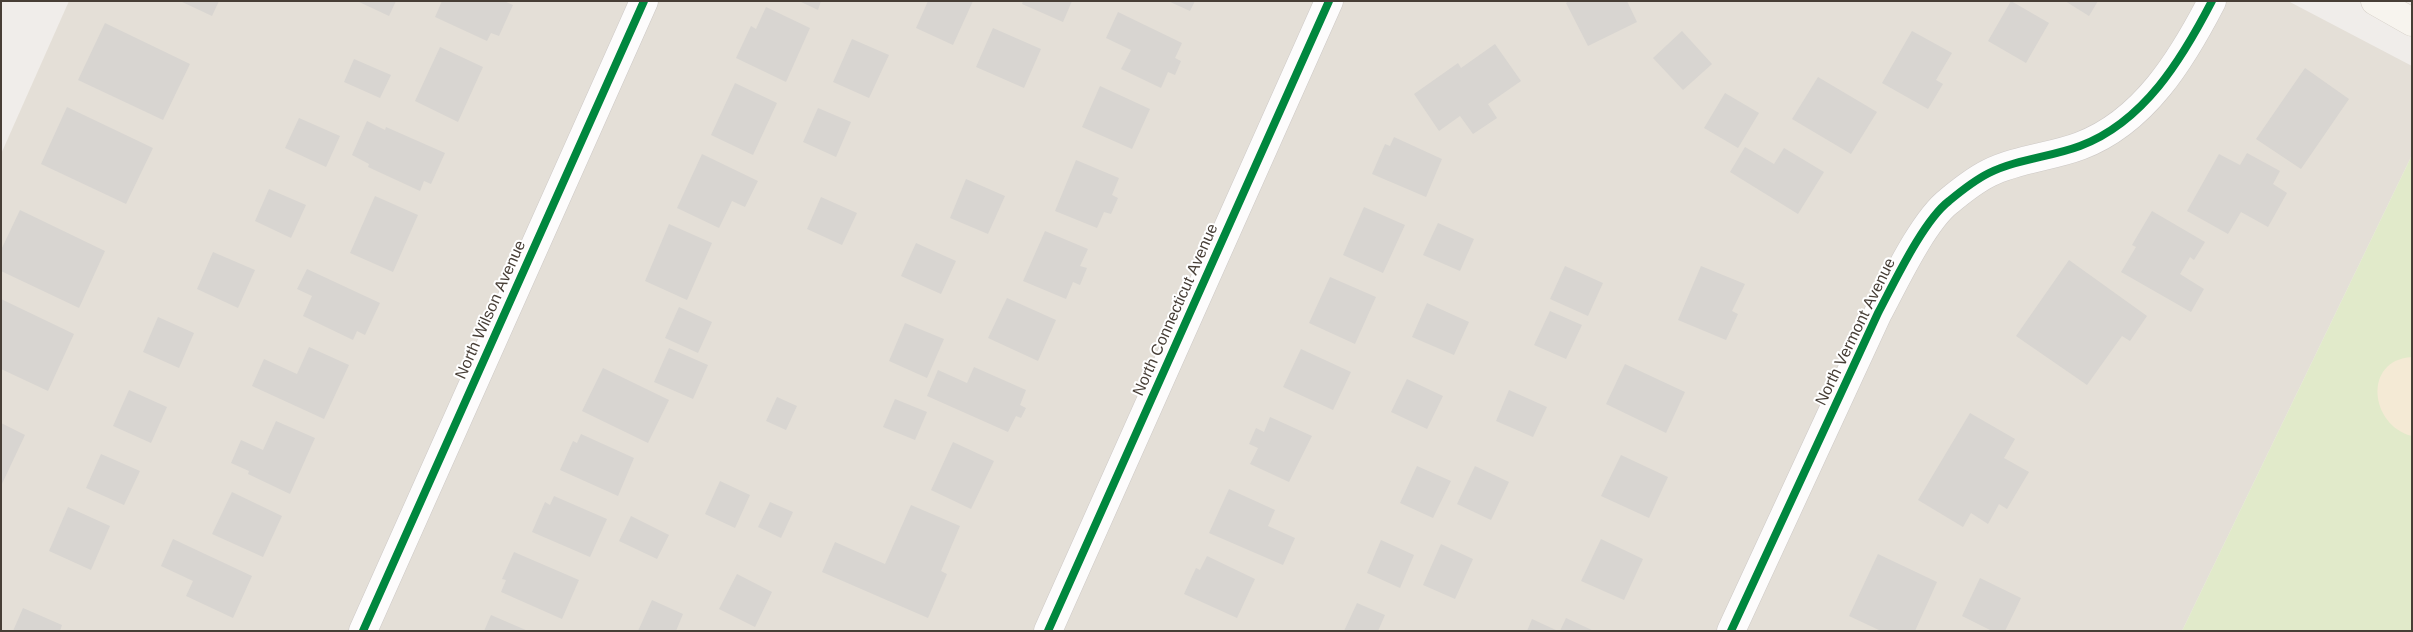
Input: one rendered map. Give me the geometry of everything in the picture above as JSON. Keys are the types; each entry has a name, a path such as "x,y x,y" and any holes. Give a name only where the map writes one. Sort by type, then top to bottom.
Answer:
{"main road":[{"path":"2375,1 2412,22"}],"street":[{"name":"North Wilson Avenue","path":"363,631 644,1"},
{"name":"North Connecticut Avenue","path":"1048,631 1329,1"},
{"name":"North Vermont Avenue","path":"1731,631 1878,313 1903,266 1930,222 1947,202 1989,173 2081,146 2111,130 2138,110 2176,64 2212,1"}],"shaded area":[{"path":"69,1 2288,1 2412,66 2412,155 2182,631 1,631 1,154"}],"green space":[{"path":"2412,155 2412,631 2182,631"}],"sand":[{"path":"2412,357 2412,436 2398,430 2387,420 2380,407 2378,394 2379,381 2385,369 2396,361"}],"building":[{"path":"180,1 219,1 212,16"},
{"path":"357,1 396,1 389,16"},
{"path":"442,1 504,1 513,5 499,36 491,33 487,41 435,17"},
{"path":"799,1 821,1 818,10"},
{"path":"928,1 973,1 953,45 916,28"},
{"path":"1023,1 1072,1 1063,22 1022,4"},
{"path":"1168,1 1195,1 1190,11"},
{"path":"1569,1 1627,1 1637,22 1588,46 1566,3"},
{"path":"2011,1 2049,23 2026,63 1988,41"},
{"path":"2065,1 2098,1 2089,16"},
{"path":"766,7 810,28 786,82 736,58 751,26 756,29"},
{"path":"1118,12 1182,43 1175,58 1181,61 1175,75 1168,72 1161,88 1121,69 1131,50 1106,38"},
{"path":"105,23 190,64 163,120 78,80"},
{"path":"993,28 1041,49 1024,88 976,67"},
{"path":"1682,31 1712,64 1683,90 1653,58"},
{"path":"1912,31 1952,53 1936,80 1943,84 1928,109 1882,83"},
{"path":"852,39 889,55 869,98 833,82"},
{"path":"1495,44 1521,81 1488,104 1497,118 1473,134 1460,116 1439,131 1414,94 1458,63 1461,68"},
{"path":"440,47 483,67 458,122 415,101"},
{"path":"354,59 391,75 380,98 344,82"},
{"path":"2305,68 2349,99 2301,169 2256,139"},
{"path":"1818,77 1877,112 1851,154 1792,119"},
{"path":"735,83 777,103 753,155 711,135"},
{"path":"1100,86 1150,109 1132,149 1082,127"},
{"path":"1725,93 1759,113 1738,148 1704,128"},
{"path":"67,107 153,148 126,204 41,164"},
{"path":"818,108 851,122 836,157 803,142"},
{"path":"299,118 340,136 326,167 285,148"},
{"path":"367,121 385,130 386,127 445,153 431,184 424,181 420,191 368,167 369,164 352,155"},
{"path":"1394,137 1442,159 1426,197 1372,174 1385,144 1390,146"},
{"path":"1745,147 1774,164 1784,148 1824,172 1798,214 1730,172"},
{"path":"2247,153 2280,171 2273,184 2287,193 2268,227 2241,212 2228,234 2187,211 2219,154 2240,165"},
{"path":"702,154 758,181 745,207 732,201 719,228 677,208"},
{"path":"1076,160 1119,178 1112,195 1118,198 1111,214 1104,212 1097,228 1055,211"},
{"path":"966,179 1005,196 988,234 950,218"},
{"path":"269,189 306,205 291,238 255,221"},
{"path":"375,196 418,215 393,272 350,253"},
{"path":"821,197 857,213 842,245 807,229"},
{"path":"1364,207 1405,225 1383,273 1343,255"},
{"path":"20,210 105,251 79,308 1,271 1,250"},
{"path":"2152,211 2205,242 2194,260 2190,257 2180,274 2204,289 2191,312 2121,272 2136,247 2132,245"},
{"path":"1438,223 1474,239 1460,271 1423,255"},
{"path":"669,224 712,243 687,300 645,281"},
{"path":"1045,231 1088,249 1080,266 1087,268 1080,285 1073,282 1066,299 1023,281"},
{"path":"916,243 956,261 941,294 901,276"},
{"path":"213,252 255,270 238,308 197,289"},
{"path":"2069,260 2147,316 2130,341 2122,336 2087,385 2016,336"},
{"path":"1565,266 1603,283 1588,316 1550,299"},
{"path":"1701,266 1745,284 1732,311 1738,314 1726,340 1678,320"},
{"path":"307,269 380,303 365,335 357,331 353,340 303,316 312,296 297,289"},
{"path":"1330,277 1376,297 1355,344 1309,323"},
{"path":"1007,298 1056,320 1038,361 988,338"},
{"path":"1,299 74,334 48,391 1,369"},
{"path":"1427,303 1469,322 1454,355 1412,337"},
{"path":"679,307 712,322 698,353 665,338"},
{"path":"1550,311 1582,325 1566,359 1534,345"},
{"path":"158,317 194,333 179,368 143,352"},
{"path":"905,323 944,339 927,378 889,361"},
{"path":"309,347 349,365 324,419 252,386 264,359 297,374"},
{"path":"669,348 708,365 693,399 654,382"},
{"path":"1301,349 1351,372 1333,410 1283,387"},
{"path":"1625,364 1685,392 1666,433 1606,404"},
{"path":"974,367 1026,390 1020,405 1026,408 1021,418 1016,416 1008,432 927,396 938,370 967,383"},
{"path":"603,368 669,400 648,443 582,411"},
{"path":"1407,379 1443,396 1427,429 1391,412"},
{"path":"129,390 167,407 151,443 113,426"},
{"path":"1509,390 1547,407 1533,437 1496,421"},
{"path":"777,397 797,406 786,430 766,421"},
{"path":"895,399 927,412 915,440 883,427"},
{"path":"1970,413 2015,439 2004,458 2029,472 2007,509 1999,504 1988,524 1971,513 1963,527 1918,500"},
{"path":"1270,417 1312,436 1289,482 1250,464 1258,448 1249,444 1256,428 1264,432"},
{"path":"276,421 315,438 290,494 248,474 249,471 231,463 241,440 263,450"},
{"path":"1,423 25,435 1,486"},
{"path":"581,434 634,458 618,496 560,470 573,441 577,443"},
{"path":"953,442 994,461 971,509 931,490"},
{"path":"101,454 140,471 124,505 86,488"},
{"path":"1621,455 1668,477 1649,518 1601,496"},
{"path":"1417,466 1451,481 1433,518 1400,503"},
{"path":"1475,466 1509,482 1491,520 1457,504"},
{"path":"720,481 750,495 735,528 705,514"},
{"path":"1229,489 1275,510 1268,526 1295,538 1283,565 1209,533"},
{"path":"232,492 282,516 263,557 212,534"},
{"path":"554,496 607,519 590,557 532,532 545,502 550,505"},
{"path":"770,502 793,512 781,538 758,527"},
{"path":"911,505 960,526 941,571 947,574 928,618 822,572 835,542 885,564"},
{"path":"68,507 110,526 91,570 49,551"},
{"path":"631,516 669,535 657,559 619,541"},
{"path":"173,539 252,576 233,618 186,596 193,581 161,566"},
{"path":"1601,539 1643,559 1624,600 1581,581"},
{"path":"1381,540 1414,555 1400,588 1367,573"},
{"path":"1441,544 1473,559 1455,599 1423,585"},
{"path":"514,552 579,580 562,619 501,592 506,580 502,579"},
{"path":"1878,554 1937,582 1915,631 1881,631 1849,616"},
{"path":"1207,556 1255,579 1237,618 1184,594 1196,568 1200,570"},
{"path":"737,574 772,592 755,627 719,609"},
{"path":"1980,578 2021,598 2005,631 1992,631 1962,616"},
{"path":"652,600 683,614 676,631 638,631"},
{"path":"1357,603 1385,615 1378,631 1344,631"},
{"path":"23,608 62,625 60,631 13,631"},
{"path":"491,615 528,631 484,631"},
{"path":"1566,618 1594,631 1560,631"},
{"path":"1532,619 1558,631 1527,631"}],"cycle path":[{"path":"363,631 644,1"},
{"path":"1048,631 1329,1"},
{"path":"1731,631 1878,313 1919,237 1929,223 1949,201 1973,182 1989,173 2011,164 2080,146 2103,135 2123,121 2142,105 2174,66 2212,1"}]}
